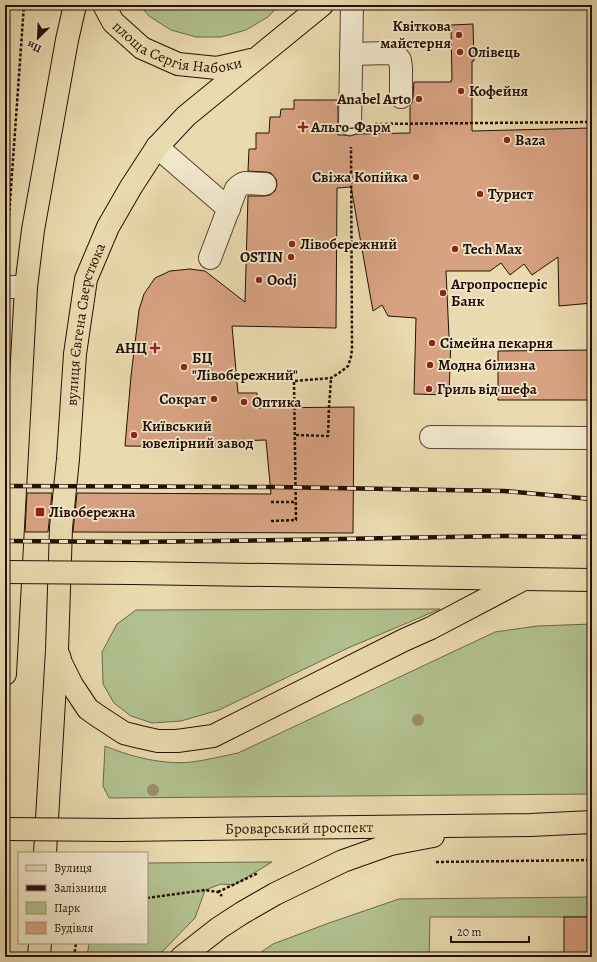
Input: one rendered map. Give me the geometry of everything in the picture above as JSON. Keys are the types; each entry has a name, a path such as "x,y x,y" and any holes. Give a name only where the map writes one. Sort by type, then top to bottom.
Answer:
{"main road":[{"path":"5,674 16,287 35,222 67,40 75,5"},
{"name":"площа Сергія Набоки","path":"104,5 113,22 142,48 178,64 217,68 256,58 314,9"},
{"name":"вулиця Євгена Сверстюка","path":"46,852 58,650 61,528 68,459 75,354 86,279 108,227 131,187 157,147 186,116 256,58"},
{"path":"5,572 592,580"},
{"path":"58,650 61,663 72,685 88,709 124,733 158,741 177,741 213,736 431,628 524,579"},
{"path":"182,957 219,928 275,894 342,862 391,844 435,835 531,825 592,812"},
{"name":"Броварський проспект","path":"5,828 119,830 531,825 592,822"},
{"path":"39,957 40,944"}],"lane":[{"path":"350,124 352,5"},
{"path":"351,54 388,52 396,55 400,60 401,68 401,97"},
{"path":"157,147 229,209"},
{"path":"210,258 236,189 242,184 264,184"},
{"path":"432,437 592,438"}],"path":[{"path":"8,222 24,5"},
{"path":"271,521 296,520 296,435 294,381 331,378 348,366 351,357 350,124 592,122"},
{"path":"296,435 328,436 331,378"},
{"path":"271,502 296,502"},
{"path":"434,862 592,860"},
{"path":"218,892 259,873"},
{"path":"148,898 205,890"},
{"path":"74,957 76,944"}],"green space":[{"path":"139,5 279,5 268,17 246,30 221,37 196,37 171,30 149,16"},
{"path":"440,609 348,648 219,710 181,721 152,723 131,716 114,703 103,684 102,652 117,624 136,610"},
{"path":"592,624 592,794 109,798 103,786 105,746 137,757 181,763 238,753 495,632 537,626"},
{"path":"272,862 234,885 221,884 205,890 195,918 157,957 87,957 89,944 148,944 148,863"},
{"path":"592,897 592,917 430,917 429,957 254,957 273,944 399,899"}],"building":[{"path":"473,24 474,61 472,61 472,131 592,128 592,303 559,306 558,257 532,275 524,264 510,275 501,263 490,271 446,271 449,337 451,337 449,395 414,394 416,318 388,316 382,305 373,311 351,187 337,188 336,328 232,326 238,393 257,393 258,408 354,407 353,533 73,532 77,493 271,494 266,440 235,441 232,447 125,446 139,310 144,294 155,278 170,271 190,269 205,271 245,302 248,196 270,195 275,191 277,185 276,179 271,173 248,171 249,149 256,149 256,133 269,133 270,117 280,117 281,109 294,109 294,100 338,100 338,135 350,136 357,134 410,133 410,105 412,103 414,82 451,82 451,25"},
{"path":"592,350 592,400 498,400 498,351"},
{"path":"27,493 52,493 48,532 25,532"},
{"path":"564,917 592,917 592,957 564,957"}],"railway":[{"path":"5,486 275,487 504,491 592,499"},
{"path":"5,541 135,542 503,536 592,537"}],"place":[{"name":"Квіткова майстерня","path":"459,35"},
{"name":"Олівець","path":"460,52"},
{"name":"Кофейня","path":"461,91"},
{"name":"Anabel Arto","path":"419,99"},
{"name":"Альго-Фарм","path":"303,127"},
{"name":"Baza","path":"507,140"},
{"name":"Свіжа Копійка","path":"416,177"},
{"name":"Турист","path":"480,194"},
{"name":"Лівобережний","path":"292,244"},
{"name":"Tech Max","path":"455,249"},
{"name":"OSTIN","path":"291,257"},
{"name":"Oodj","path":"259,280"},
{"name":"Агропросперіс Банк","path":"443,293"},
{"name":"Сімейна пекарня","path":"432,343"},
{"name":"АНЦ","path":"155,348"},
{"name":"Модна білизна","path":"430,365"},
{"name":"БЦ \"Лівобережний\"","path":"184,367"},
{"name":"Гриль від шефа","path":"429,389"},
{"name":"Сократ","path":"214,399"},
{"name":"Оптика","path":"244,402"},
{"name":"Київський ювелірний завод","path":"134,435"},
{"name":"Лівобережна","path":"40,512"}]}
